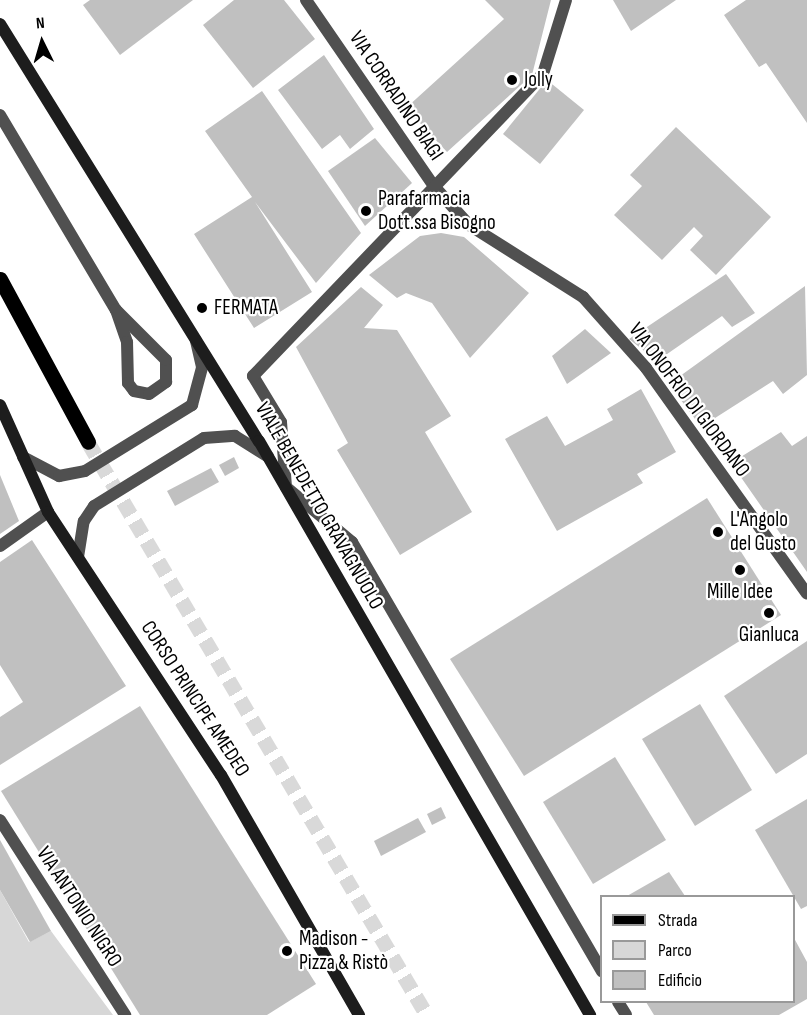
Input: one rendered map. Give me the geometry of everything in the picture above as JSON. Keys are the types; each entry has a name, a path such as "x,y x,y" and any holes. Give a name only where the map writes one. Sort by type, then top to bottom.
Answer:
{"main road":[{"name":"VIALE BENEDETTO GRAVAGNUOLO","path":"0,24 269,458 590,1015"},
{"path":"0,279 88,442"},
{"name":"CORSO PRINCIPE AMEDEO","path":"0,405 48,512 221,775 359,1015"}],"street":[{"name":"VIA CORRADINO BIAGI","path":"306,0 433,185"},
{"path":"566,0 543,74 433,185 253,376 281,422 286,487 352,542 600,969"},
{"path":"0,115 116,310 127,342 129,382 134,391 149,394 166,382 166,360 116,310"},
{"name":"VIA ONOFRIO DI GIORDANO","path":"433,185 469,225 583,297 646,368 807,594"},
{"path":"23,457 58,476 85,471 192,405 202,368 195,337"},
{"path":"78,557 84,521 94,506 204,438 235,436 269,458"},
{"path":"0,546 48,512"},
{"name":"VIA ANTONIO NIGRO","path":"0,820 125,1015"}],"green space":[{"path":"0,890 29,942 51,931 113,1015 0,1015"}],"building":[{"path":"90,0 193,0 120,55 83,5"},
{"path":"234,0 284,0 315,39 253,88 203,25"},
{"path":"485,0 551,0 532,75 447,152 406,108 504,19"},
{"path":"613,0 676,0 631,31"},
{"path":"746,0 807,0 807,123 766,63 759,67 724,15"},
{"path":"324,55 374,129 350,149 340,135 322,149 278,90"},
{"path":"547,80 584,110 540,164 503,134"},
{"path":"262,91 361,233 316,283 255,202 312,292 254,328 194,234 252,197 205,131"},
{"path":"676,127 771,217 716,275 690,250 703,236 694,227 662,260 614,215 642,186 630,175"},
{"path":"375,138 412,183 365,226 328,171"},
{"path":"441,233 464,237 529,293 470,358 432,303 406,293 397,298 369,275 420,236"},
{"path":"726,274 755,313 732,327 722,316 657,361 629,339"},
{"path":"805,286 807,375 783,394 773,381 701,427 669,384"},
{"path":"361,287 383,305 364,328 397,330 451,416 425,432 472,512 400,555 337,450 348,443 296,347"},
{"path":"585,329 611,353 567,384 552,356"},
{"path":"641,389 676,452 637,474 643,483 557,531 505,439 547,416 565,446 613,420 607,409"},
{"path":"781,432 792,446 807,436 807,572 731,463"},
{"path":"234,457 239,468 225,476 219,465"},
{"path":"211,468 219,482 175,506 167,491"},
{"path":"0,475 19,521 0,534"},
{"path":"707,498 781,615 524,776 450,659"},
{"path":"32,540 126,686 0,765 0,717 23,702 0,665 0,562"},
{"path":"807,641 807,754 776,774 724,696"},
{"path":"700,704 752,790 695,826 642,739"},
{"path":"140,706 316,984 267,1015 140,1015 1,791"},
{"path":"615,757 666,840 593,884 543,802"},
{"path":"807,799 807,906 801,909 795,895 793,895 755,830"},
{"path":"441,807 446,818 432,825 427,814"},
{"path":"418,818 426,832 381,856 374,841"},
{"path":"0,840 51,931 30,942 0,890"},
{"path":"669,872 684,895 629,895"},
{"path":"795,940 807,962 807,999 779,1015 654,1015 647,1003 795,1003"}],"tunnel":[{"path":"88,442 427,1015"}],"place":[{"name":"Jolly","path":"512,80"},
{"name":"Parafarmacia Dott.ssa Bisogno","path":"366,211"},
{"name":"FERMATA","path":"202,308"},
{"name":"L'Angolo del Gusto","path":"718,532"},
{"name":"Mille Idee","path":"740,570"},
{"name":"Gianluca","path":"769,613"},
{"name":"Madison - Pizza & Ristò","path":"287,951"}]}
